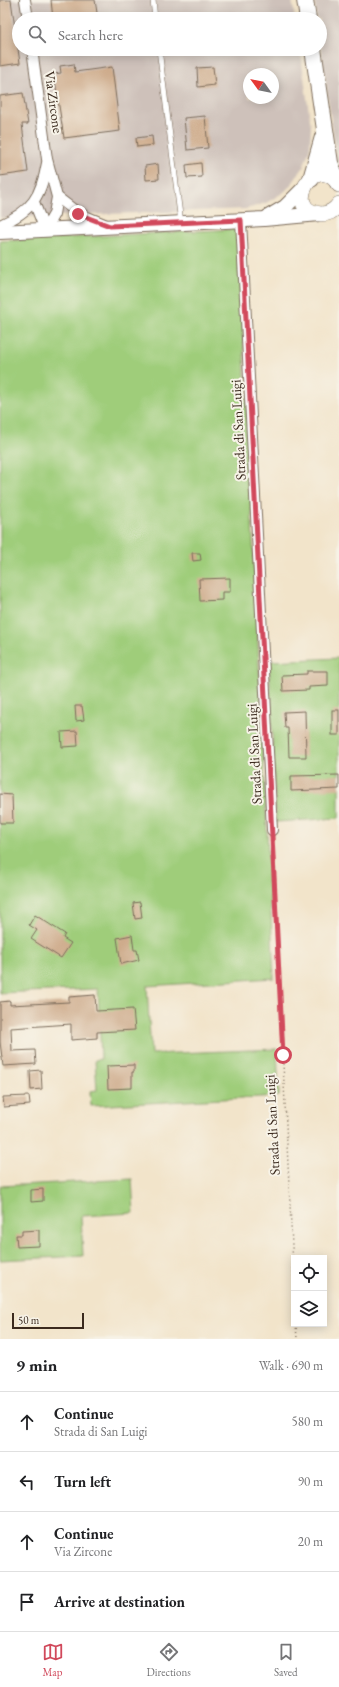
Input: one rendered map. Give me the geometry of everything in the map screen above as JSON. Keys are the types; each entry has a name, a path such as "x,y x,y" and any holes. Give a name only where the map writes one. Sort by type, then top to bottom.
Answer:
{"highway":[{"path":"305,0 307,12"},
{"path":"313,56 330,163 338,184"},
{"path":"307,184 317,161 324,132"}],"main road":[{"path":"264,219 285,207 307,184 322,175 328,176 338,184"},
{"path":"307,184 304,202 313,212 331,211"},
{"path":"0,232 264,219 331,211"}],"street":[{"path":"25,0 27,12"},
{"name":"Via Zircone","path":"33,56 48,159 57,197 54,214 45,230"},
{"name":"Via Zircone","path":"34,202 45,175 48,159"},
{"path":"57,197 78,214 110,226"},
{"path":"0,224 22,212 34,202 45,230"},
{"name":"Strada di San Luigi","path":"241,220 272,830"}],"lane":[{"path":"153,0 154,12"},
{"path":"160,56 182,224"}],"path":[{"name":"Strada di San Luigi","path":"272,830 293,1255"},
{"path":"296,1327 297,1339"}],"shaded area":[{"path":"0,0 292,0 294,12 12,12 12,56 301,56 311,127 310,148 303,168 291,185 284,192 266,203 246,209 0,218"},
{"path":"314,0 339,0 339,174 322,56 327,56 327,12 316,12"}],"green space":[{"path":"238,229 274,978 147,986 151,1054 277,1049 279,1096 91,1106 90,1091 97,1090 95,1060 101,1059 98,989 0,993 0,241"},
{"path":"339,658 339,818 276,822 269,661"},
{"path":"132,1179 134,1213 81,1216 83,1256 0,1260 0,1186"}],"building":[{"path":"0,0 11,0 13,12 12,56 19,56 20,63 0,66"},
{"path":"51,0 95,0 97,12 52,12"},
{"path":"74,64 75,72 112,67 120,131 64,138 54,74 61,73 60,66"},
{"path":"213,67 215,85 198,87 197,68"},
{"path":"23,93 28,124 22,124 28,172 0,176 0,96"},
{"path":"205,116 208,148 187,150 184,118"},
{"path":"152,136 153,145 137,147 136,138"},
{"path":"201,163 202,177 187,178 186,165"},
{"path":"158,164 159,179 146,180 145,166"},
{"path":"192,553 200,553 201,560 193,561"},
{"path":"230,578 230,592 222,592 222,600 200,601 199,579"},
{"path":"307,671 328,671 328,686 309,687 309,690 283,691 282,675 307,674"},
{"path":"75,706 82,706 84,720 76,721"},
{"path":"332,710 339,710 339,735 332,735"},
{"path":"305,711 306,757 289,757 288,728 285,728 284,712"},
{"path":"77,731 78,746 62,747 61,732"},
{"path":"339,775 339,789 291,791 291,776"},
{"path":"0,794 12,795 13,823 0,823"},
{"path":"140,902 142,918 135,919 133,903"},
{"path":"35,915 65,934 63,938 71,943 61,958 31,939 37,930 29,925"},
{"path":"132,935 134,950 137,950 139,960 121,964 117,938"},
{"path":"95,995 96,1011 133,1009 135,1030 97,1032 97,1038 71,1040 71,1024 11,1028 12,1051 35,1050 36,1064 3,1066 0,1042 0,1002 10,1001 10,1005 69,1002 69,997"},
{"path":"134,1065 134,1072 132,1072 132,1088 108,1089 107,1066"},
{"path":"41,1070 42,1089 31,1090 30,1071"},
{"path":"29,1096 30,1105 4,1107 3,1097"},
{"path":"43,1189 43,1201 31,1202 31,1190"},
{"path":"39,1230 39,1246 17,1247 16,1235 22,1235 22,1231"}],"route":[{"path":"78,214 110,226 182,224 241,220 283,1055"}]}
